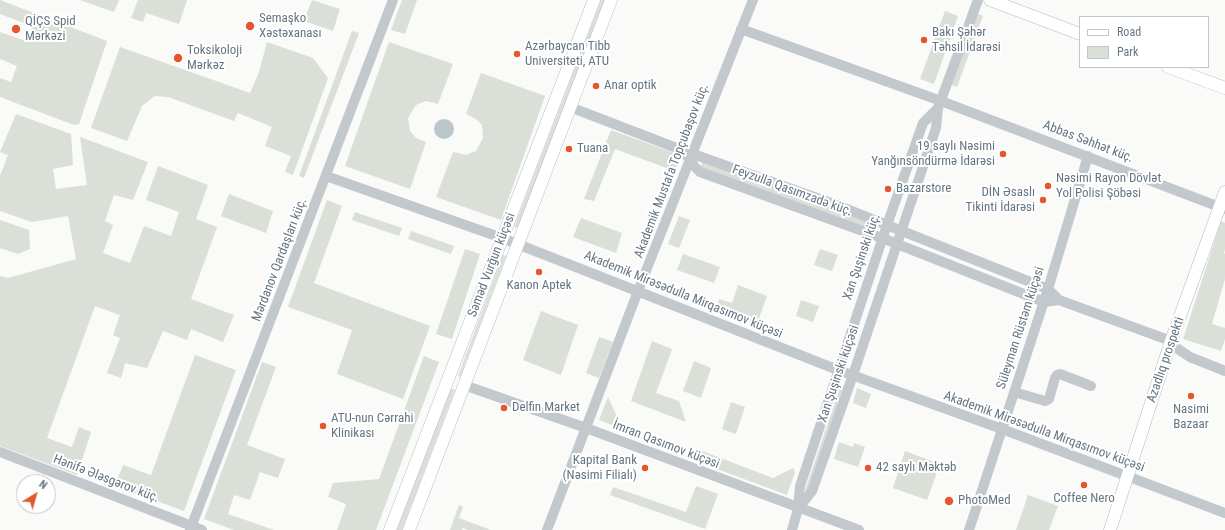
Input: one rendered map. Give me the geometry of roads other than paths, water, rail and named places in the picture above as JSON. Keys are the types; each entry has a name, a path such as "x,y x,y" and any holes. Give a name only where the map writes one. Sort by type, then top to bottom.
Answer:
{"main road":[{"name":"Səməd Vurğun küçəsi","path":"390,530 594,0"},
{"name":"Səməd Vurğun küçəsi","path":"409,530 611,0"},
{"path":"990,0 1079,34"},
{"path":"1171,68 1225,88"},
{"name":"Azadlıq prospekti","path":"1110,530 1171,341 1222,208 1225,192"},
{"path":"448,378 464,385"}],"street":[{"name":"Mərdanov Qardaşları küç.","path":"191,528 393,0"},
{"name":"Akademik Mustafa Topçubaşov küç.","path":"547,530 689,155 753,0"},
{"name":"Xan Şuşinski küç.","path":"792,530 798,508 800,486 882,238 923,123 939,104 978,0"},
{"name":"Abbas Səhhət küç.","path":"742,29 939,104 1088,156 1222,208"},
{"name":"Xan Şuşinski küçəsi","path":"798,508 812,491 936,128 939,104"},
{"name":"Feyzulla Qasımzadə küç.","path":"570,107 689,155 834,204 887,224 901,231 1048,289 1059,300 1171,341 1178,349 1190,357 1225,371"},
{"name":"Feyzulla Qasımzadə küç.","path":"689,155 700,172 897,243 1044,302 1059,300"},
{"name":"Süleyman Rüstəm küçəsi","path":"969,530 1044,302 1088,156"},
{"path":"326,176 502,238"},
{"name":"Akademik Mirəsədulla Mirqasımov küçəsi","path":"502,238 838,370 1002,429 1225,513"},
{"path":"1014,392 1045,401 1049,399 1055,378 1060,374 1091,386"},
{"name":"İmran Qasımov küçəsi","path":"464,385 586,428 859,530"},
{"name":"Hənifə Ələsgərov küç.","path":"0,452 191,528 202,530"}],"place":[{"name":"Semaşko Xəstəxanası","path":"250,26"},
{"name":"QİÇS Spid Mərkəzi","path":"16,29"},
{"name":"Bakı Şəhər Təhsil İdarəsi","path":"924,40"},
{"name":"Azərbaycan Tibb Universiteti, ATU","path":"517,54"},
{"name":"Toksikoloji Mərkəz","path":"178,58"},
{"name":"Anar optik","path":"596,86"},
{"name":"Tuana","path":"569,149"},
{"name":"19 saylı Nəsimi Yanğınsöndürmə İdarəsi","path":"1003,154"},
{"name":"Nəsimi Rayon Dövlət Yol Polisi Şöbəsi","path":"1048,186"},
{"name":"Bazarstore","path":"888,189"},
{"name":"DİN Əsaslı Tikinti İdarəsi","path":"1043,200"},
{"name":"Kanon Aptek","path":"539,272"},
{"name":"Nasimi Bazaar","path":"1191,396"},
{"name":"Delfin Market","path":"504,408"},
{"name":"ATU-nun Cərrahi Klinikası","path":"323,426"},
{"name":"Kapital Bank (Nəsimi Filialı)","path":"645,468"},
{"name":"42 saylı Məktəb","path":"868,468"},
{"name":"Coffee Nero","path":"1084,485"},
{"name":"PhotoMed","path":"949,501"}]}
